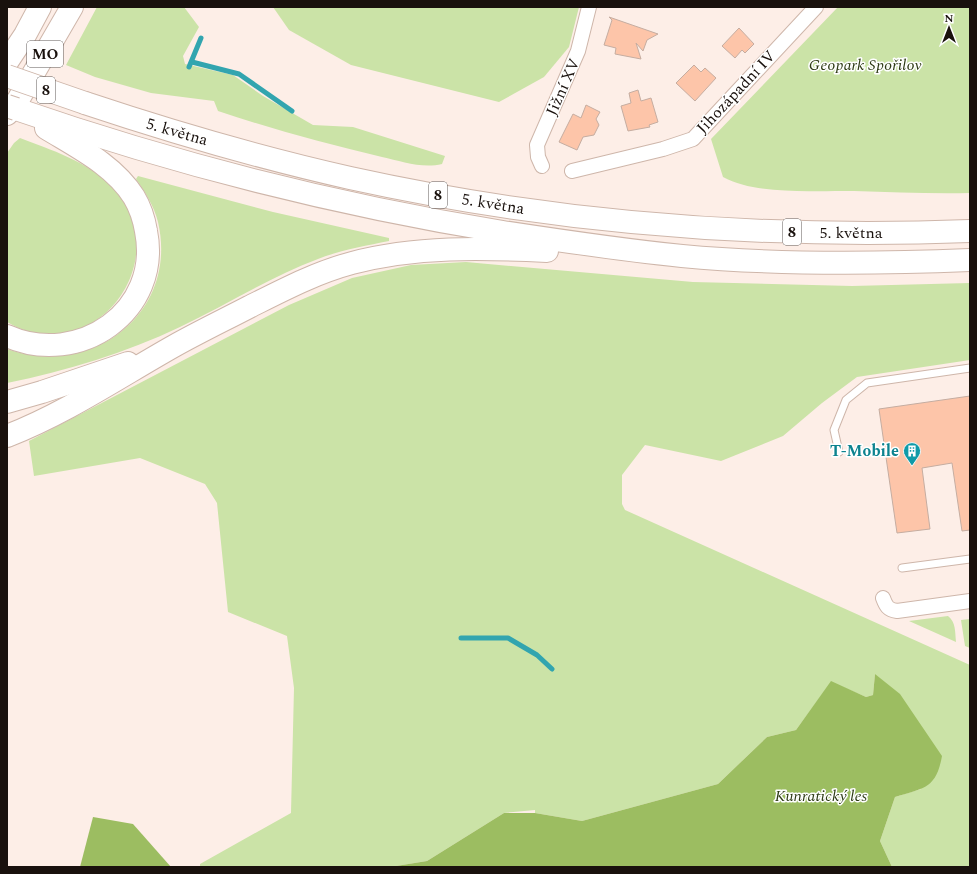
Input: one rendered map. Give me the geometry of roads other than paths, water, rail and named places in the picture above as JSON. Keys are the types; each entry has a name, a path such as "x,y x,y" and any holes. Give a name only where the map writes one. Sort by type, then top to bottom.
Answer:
{"highway":[{"path":"25,35 33,7"},
{"name":"MO","path":"7,62 25,35 40,7"},
{"name":"MO","path":"11,110 72,7"},
{"name":"5. května","path":"7,76 85,103 263,157 394,187 533,210 614,221 748,231 863,233 970,231"},
{"name":"5. května","path":"11,110 63,132 375,209 550,239 682,256 768,261 825,262 970,260"},
{"path":"7,336 18,340 46,345 71,343 86,339 100,333 124,313 132,303 143,278 148,253 148,240 135,198 119,177 63,132"},
{"path":"7,436 94,394 174,346 305,279 351,263 377,257 429,250 488,248 682,256"},
{"path":"7,402 78,380 174,346"}],"street":[{"name":"Jižní XV","path":"542,166 538,156 537,145 578,51 589,7"},
{"name":"Jihozápadní IV","path":"572,171 664,149 693,139 816,7"},
{"path":"883,598 886,606 891,610 897,611 970,601"}],"lane":[{"path":"839,452 834,430 846,400 867,383 970,368"},
{"path":"902,568 970,559"}],"waterway":[{"path":"189,67 201,38"},
{"path":"192,62 239,74 292,111"},
{"path":"461,638 508,638 537,655 552,669"}],"place":[{"name":"T-Mobile","path":"912,466"}],"park label":[{"name":"Geopark Spořilov","path":"865,65"},
{"name":"Kunratický les","path":"821,796"}]}
